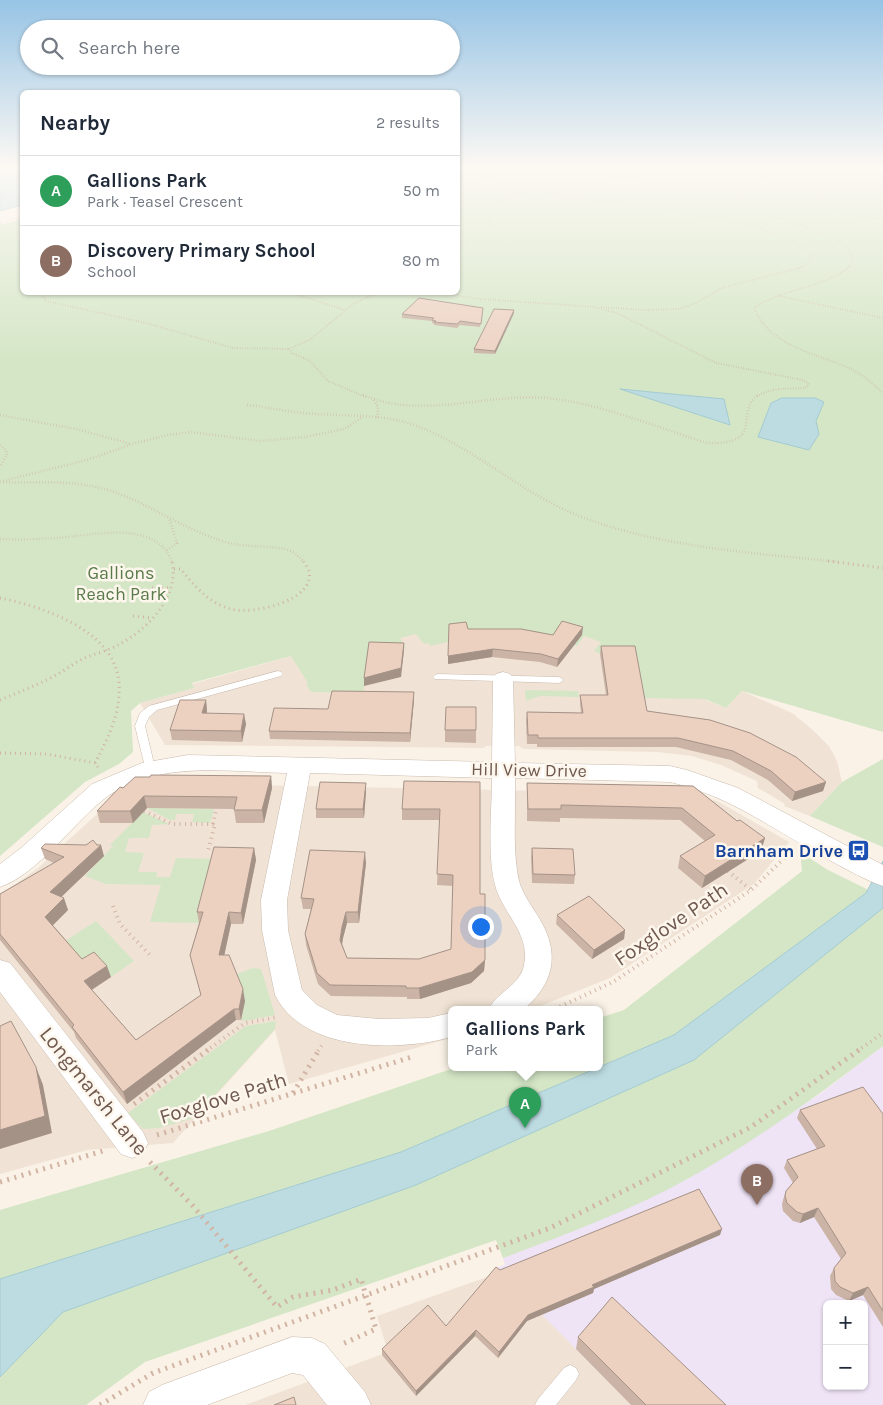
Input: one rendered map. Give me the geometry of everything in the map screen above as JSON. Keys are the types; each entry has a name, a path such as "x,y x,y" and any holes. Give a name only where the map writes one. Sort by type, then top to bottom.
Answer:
{"street":[{"path":"503,678 503,770 507,884 516,905 535,934 539,950 535,975 521,997 508,1006"},
{"name":"Hill View Drive","path":"0,877 30,855 100,790 150,768 188,763 670,774 697,779 729,792 875,872"},
{"path":"300,766 274,900 275,930 289,995 306,1014 332,1027 379,1032 428,1031 448,1026"},
{"name":"Longmarsh Lane","path":"0,971 132,1142"},
{"path":"162,1405 175,1398 292,1356 312,1357 352,1405"}],"lane":[{"path":"150,768 140,726 144,715 153,708 278,674"},
{"path":"438,677 559,680"},
{"path":"544,1405 570,1374"}],"path":[{"path":"460,242 479,236 483,233"},
{"path":"452,295 481,299 594,307 646,310 679,309 696,303 722,288 805,266 814,256 802,245 775,233"},
{"path":"818,233 845,244 854,258 848,268 821,282 767,299 754,308 756,318 770,332 862,375 883,392"},
{"path":"43,295 46,301 146,324 233,348 289,349 311,339 345,310 372,295"},
{"path":"298,295 345,310"},
{"path":"778,295 883,318"},
{"path":"289,349 292,353 310,360 328,381 374,400 422,407 496,398 547,398 596,408 707,443 723,445 735,441 744,432 753,399 762,392 805,388 808,384 803,380 716,363 617,313 594,307"},
{"path":"374,400 378,407 377,418"},
{"path":"247,405 300,412 377,418 408,423 424,429 546,501 586,520 631,532 704,546 815,558 883,568"},
{"path":"0,415 76,428 132,444"},
{"path":"0,482 87,460 132,444 190,432 260,441 305,437 344,429 364,417"},
{"path":"0,444 7,453 6,460 0,466"},
{"path":"0,482 72,484 116,493 224,542 266,546 289,551 300,557 309,568 310,577 302,591 291,600 258,610 235,610 219,605 202,593 181,569 174,569"},
{"path":"167,550 177,543 169,518"},
{"path":"0,539 56,538 116,532 147,537 161,544 167,550 174,569 172,588 166,601 153,618 140,630 119,645 80,660 49,678 0,700"},
{"path":"152,588 172,588"},
{"path":"0,598 29,605 75,625 93,636 106,650 112,660 119,680 119,698 113,728 95,763 46,754 0,753"},
{"path":"133,616 153,618"},
{"path":"212,824 216,810"},
{"path":"144,811 172,824 212,824"},
{"path":"208,851 215,824 212,824"},
{"name":"Foxglove Path","path":"561,1006 613,982 751,890 795,849"},
{"path":"728,871 751,890"},
{"path":"113,906 120,924 152,957"},
{"path":"113,1119 209,1046 245,1023 280,1017"},
{"path":"100,1405 153,1373 550,1228 751,1127 883,1033"},
{"path":"292,1094 327,1037"},
{"name":"Foxglove Path","path":"0,1182 416,1056"},
{"name":"Longmarsh Lane","path":"132,1142 193,1206 277,1307 293,1297 332,1290 361,1279 366,1295"},
{"path":"312,1357 376,1329 366,1295"}],"shaded area":[{"path":"504,596 721,683 706,700 726,708 742,691 792,713 829,746 837,761 842,782 810,816 784,806 785,804 758,788 757,781 721,765 692,756 657,752 523,749 519,746 486,746 484,748 165,745 140,703 194,688 192,684"},
{"path":"155,783 697,794 719,802 789,842 754,884 610,978 540,1006 448,1006 448,1039 289,1084 275,1030 173,1143 87,1150 0,1174 0,895 38,868 109,803"},
{"path":"883,1046 883,1405 631,1405 496,1268 505,1265 503,1258 586,1226 691,1177 820,1094"},
{"path":"501,1272 631,1405 245,1405 388,1352 377,1316"}],"green space":[{"name":"Gallions Reach Park","path":"0,233 20,233 20,295 460,295 460,233 883,233 883,732 742,691 726,708 705,699 642,698 600,654 594,651 601,642 584,636 577,646 574,645 572,649 493,633 461,631 448,632 451,641 431,646 428,643 424,644 416,634 400,638 406,648 401,651 369,651 363,693 311,692 306,684 308,683 291,656 192,683 194,688 140,703 131,711 133,752 119,764 85,782 0,856"},
{"path":"525,690 578,691 579,697 540,696 526,701"},
{"path":"883,759 883,847 810,816 842,782"},
{"path":"147,808 214,809 210,823 192,822 194,814 176,814 175,820 170,820"},
{"path":"143,812 169,824 152,825 149,838 129,838 125,852 144,853 138,872 157,872 156,877 170,877 176,858 216,859 199,923 150,922 161,885 106,884 85,876 112,847 117,849 110,845"},
{"path":"800,852 828,870 883,897 883,1046 789,1115 741,1147 691,1177 646,1200 599,1221 503,1258 496,1240 145,1362 86,1405 0,1405 0,1210 269,1131 448,1070 603,1071 603,1017 624,1010 802,871"},
{"path":"96,921 134,961 111,977 86,971 62,943"},
{"path":"253,968 261,969 275,1015 244,1021 241,1020 245,1000 234,975"},
{"path":"276,1021 275,1029 194,1118 159,1128 143,1129 128,1113 246,1026"}],"water":[{"path":"620,389 724,399 730,425"},
{"path":"782,398 815,398 824,402 816,421 819,434 809,450 758,437 771,403"},
{"path":"883,861 883,908 694,1060 416,1185 63,1312 0,1377 0,1279 401,1152 590,1071 603,1071 603,1065 674,1035 866,893"}],"building":[{"path":"419,298 483,308 481,324 460,321 457,324 434,322 436,321 432,320 434,318 402,314"},
{"path":"494,309 514,310 495,351 474,349"},
{"path":"562,621 583,627 558,659 541,654 493,649 448,656 449,624 466,622 468,629 521,629 553,635"},
{"path":"369,642 404,643 401,668 364,678"},
{"path":"601,646 635,646 647,711 710,720 750,733 796,757 826,782 795,792 771,771 733,751 678,738 538,738 538,735 528,735 527,712 583,713 580,695 608,695"},
{"path":"332,691 414,692 410,733 269,731 274,708 328,709"},
{"path":"180,700 206,700 202,713 244,714 241,731 170,730"},
{"path":"446,707 476,707 476,730 445,730"},
{"path":"151,775 271,776 262,810 234,810 237,797 144,796 130,811 97,811 120,787 123,788 135,777 150,777"},
{"path":"404,781 480,782 480,894 485,894 485,960 472,972 419,988 406,988 406,986 330,985 317,973 305,934 314,899 301,898 310,850 365,852 358,912 346,912 342,927 340,940 347,958 419,959 451,949 453,875 437,874 440,809 402,809"},
{"path":"320,782 366,783 363,809 316,809"},
{"path":"527,783 693,786 737,821 740,820 765,838 705,876 680,856 715,835 682,808 561,805 561,809 528,809"},
{"path":"93,840 97,845 101,845 50,892 64,898 45,917 82,959 94,952 107,966 84,981 136,1040 201,995 190,955 203,912 197,912 214,847 254,848 241,913 229,912 219,955 229,955 243,989 239,1009 234,1009 123,1092 72,1027 74,1025 0,934 0,894 64,857 41,848 45,844 86,845"},
{"path":"532,848 573,849 575,875 533,874"},
{"path":"589,896 625,930 594,950 557,915"},
{"path":"11,1021 36,1067 45,1116 0,1130 0,1026"},
{"path":"863,1087 883,1114 883,1311 868,1287 853,1293 840,1287 835,1281 834,1268 846,1253 818,1208 803,1214 797,1212 787,1203 785,1196 786,1191 798,1177 787,1160 825,1146 800,1110"},
{"path":"699,1189 722,1229 528,1315 499,1352 476,1330 416,1391 382,1349 428,1305 446,1326 496,1267 500,1270"},
{"path":"612,1297 726,1405 646,1405 578,1337"},
{"path":"294,1397 296,1405 274,1405"}],"place":[{"name":"Barnham Drive","path":"859,851"},
{"name":"Gallions Park","path":"525,1128"},
{"name":"Discovery Primary School","path":"757,1205"}]}
